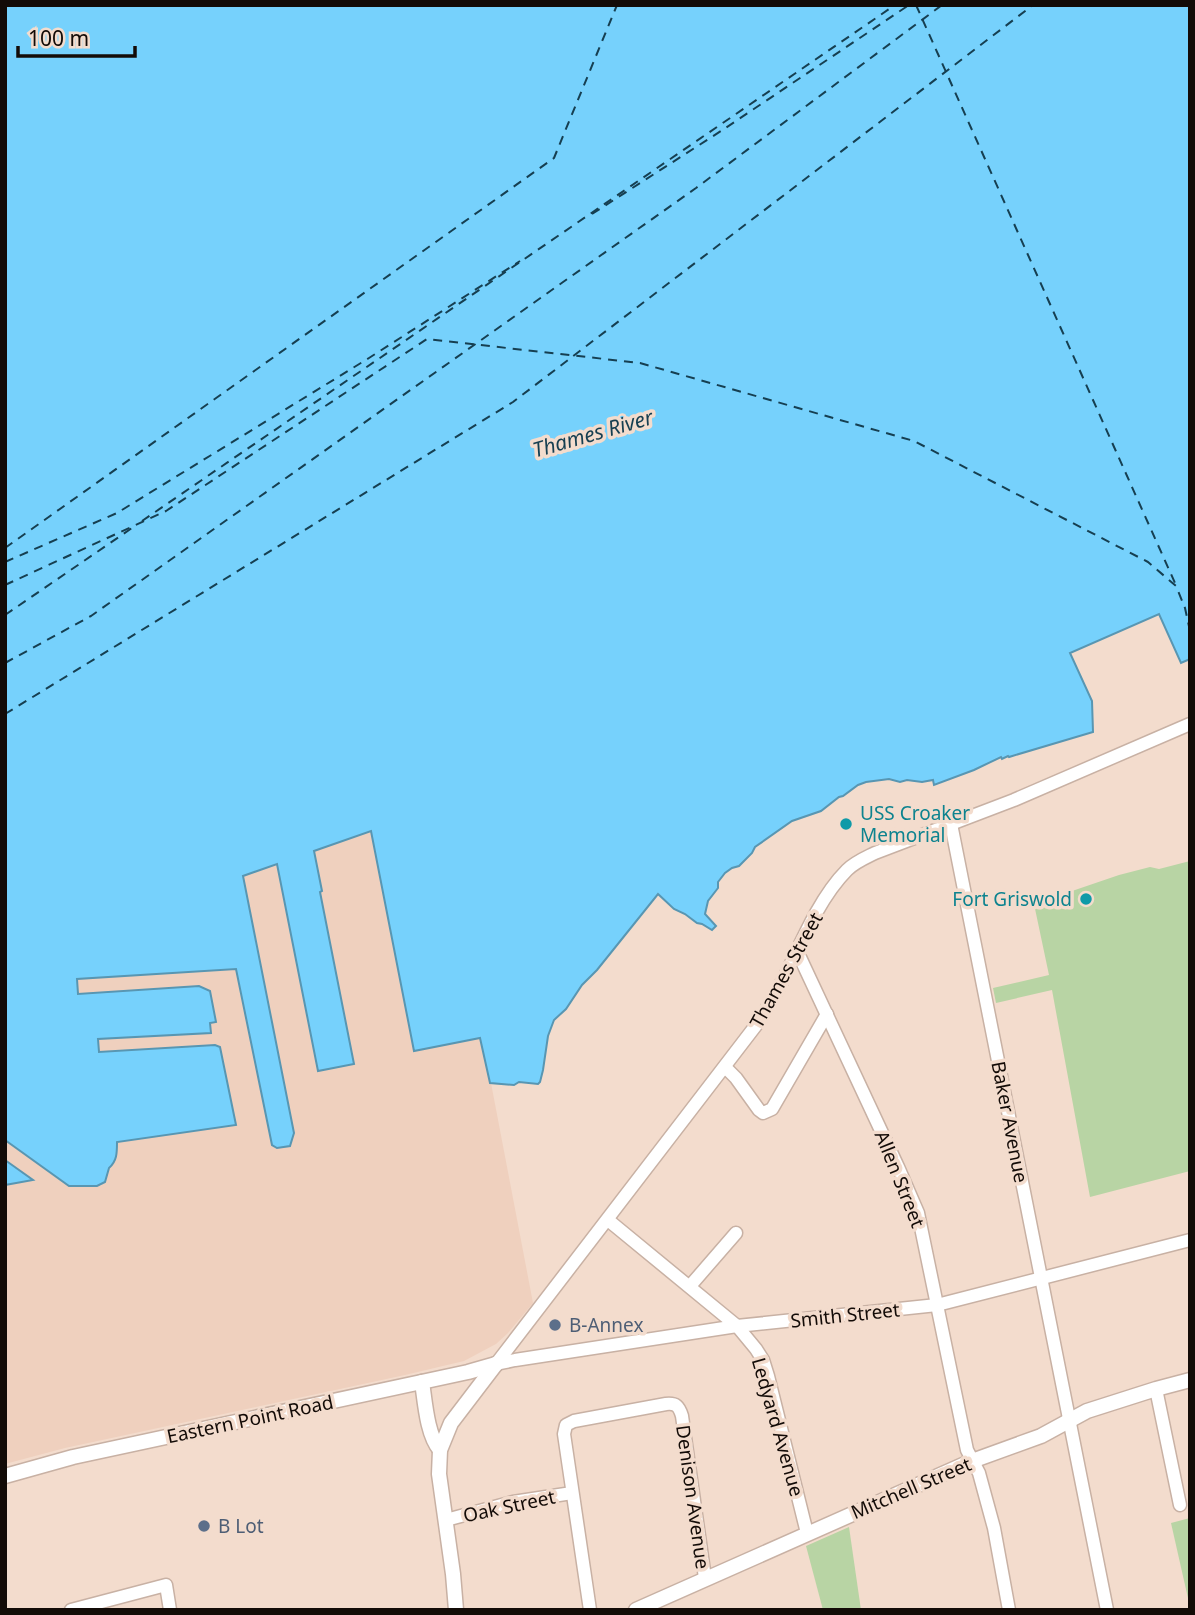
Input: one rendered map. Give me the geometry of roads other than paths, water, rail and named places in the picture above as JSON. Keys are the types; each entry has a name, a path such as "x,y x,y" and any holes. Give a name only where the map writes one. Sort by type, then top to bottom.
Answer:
{"main road":[{"name":"Eastern Point Road","path":"5,1476 73,1457 496,1364"},
{"path":"456,1610 439,1474 440,1450 456,1416 496,1364"},
{"name":"Mitchell Street","path":"636,1610 972,1461 1041,1436 1087,1411 1190,1380"},
{"path":"422,1382 430,1430 440,1450"}],"street":[{"name":"Thames Street","path":"496,1364 757,1024 829,893 848,869 875,853 1014,800 1190,724"},
{"name":"Baker Avenue","path":"951,824 1107,1610"},
{"name":"Allen Street","path":"797,951 914,1202 921,1223 967,1450 979,1473 994,1528 1009,1610"},
{"path":"724,1067 736,1078 759,1110 767,1112 772,1109 788,1084 827,1014"},
{"name":"Ledyard Avenue","path":"608,1220 737,1326 756,1349 762,1360 807,1533"},
{"path":"690,1286 736,1233"},
{"name":"Smith Street","path":"496,1364 737,1326 937,1305 1190,1240"},
{"path":"1156,1389 1180,1504"},
{"name":"Denison Avenue","path":"572,1493 564,1434 566,1425 574,1421 674,1403 681,1416 705,1578"},
{"path":"572,1493 590,1610"},
{"name":"Oak Street","path":"446,1520 513,1502 572,1493"},
{"path":"71,1610 166,1585 170,1610"}],"water":[{"name":"Thames River","path":"5,5 1190,5 1190,659 1181,663 1159,614 1070,653 1092,701 1093,732 1002,759 1001,757 934,785 933,780 900,782 889,779 858,785 821,811 792,821 755,847 739,866 725,873 708,901 705,914 716,926 712,930 674,909 658,894 582,985 566,1009 554,1020 538,1084 490,1083 480,1038 414,1051 371,831 314,851 354,1064 318,1071 277,864 243,876 294,1133 290,1146 277,1148 272,1145 236,969 77,979 78,994 199,986 210,991 216,1022 210,1023 211,1033 98,1039 99,1052 215,1045 220,1047 236,1125 117,1142 114,1163 109,1168 105,1182 97,1186 69,1186 5,1140"},
{"path":"5,1160 33,1180 5,1185"}],"place":[{"name":"USS Croaker Memorial","path":"846,824"},
{"name":"Fort Griswold","path":"1086,899"},
{"name":"B-Annex","path":"555,1325"},
{"name":"B Lot","path":"204,1526"}]}
